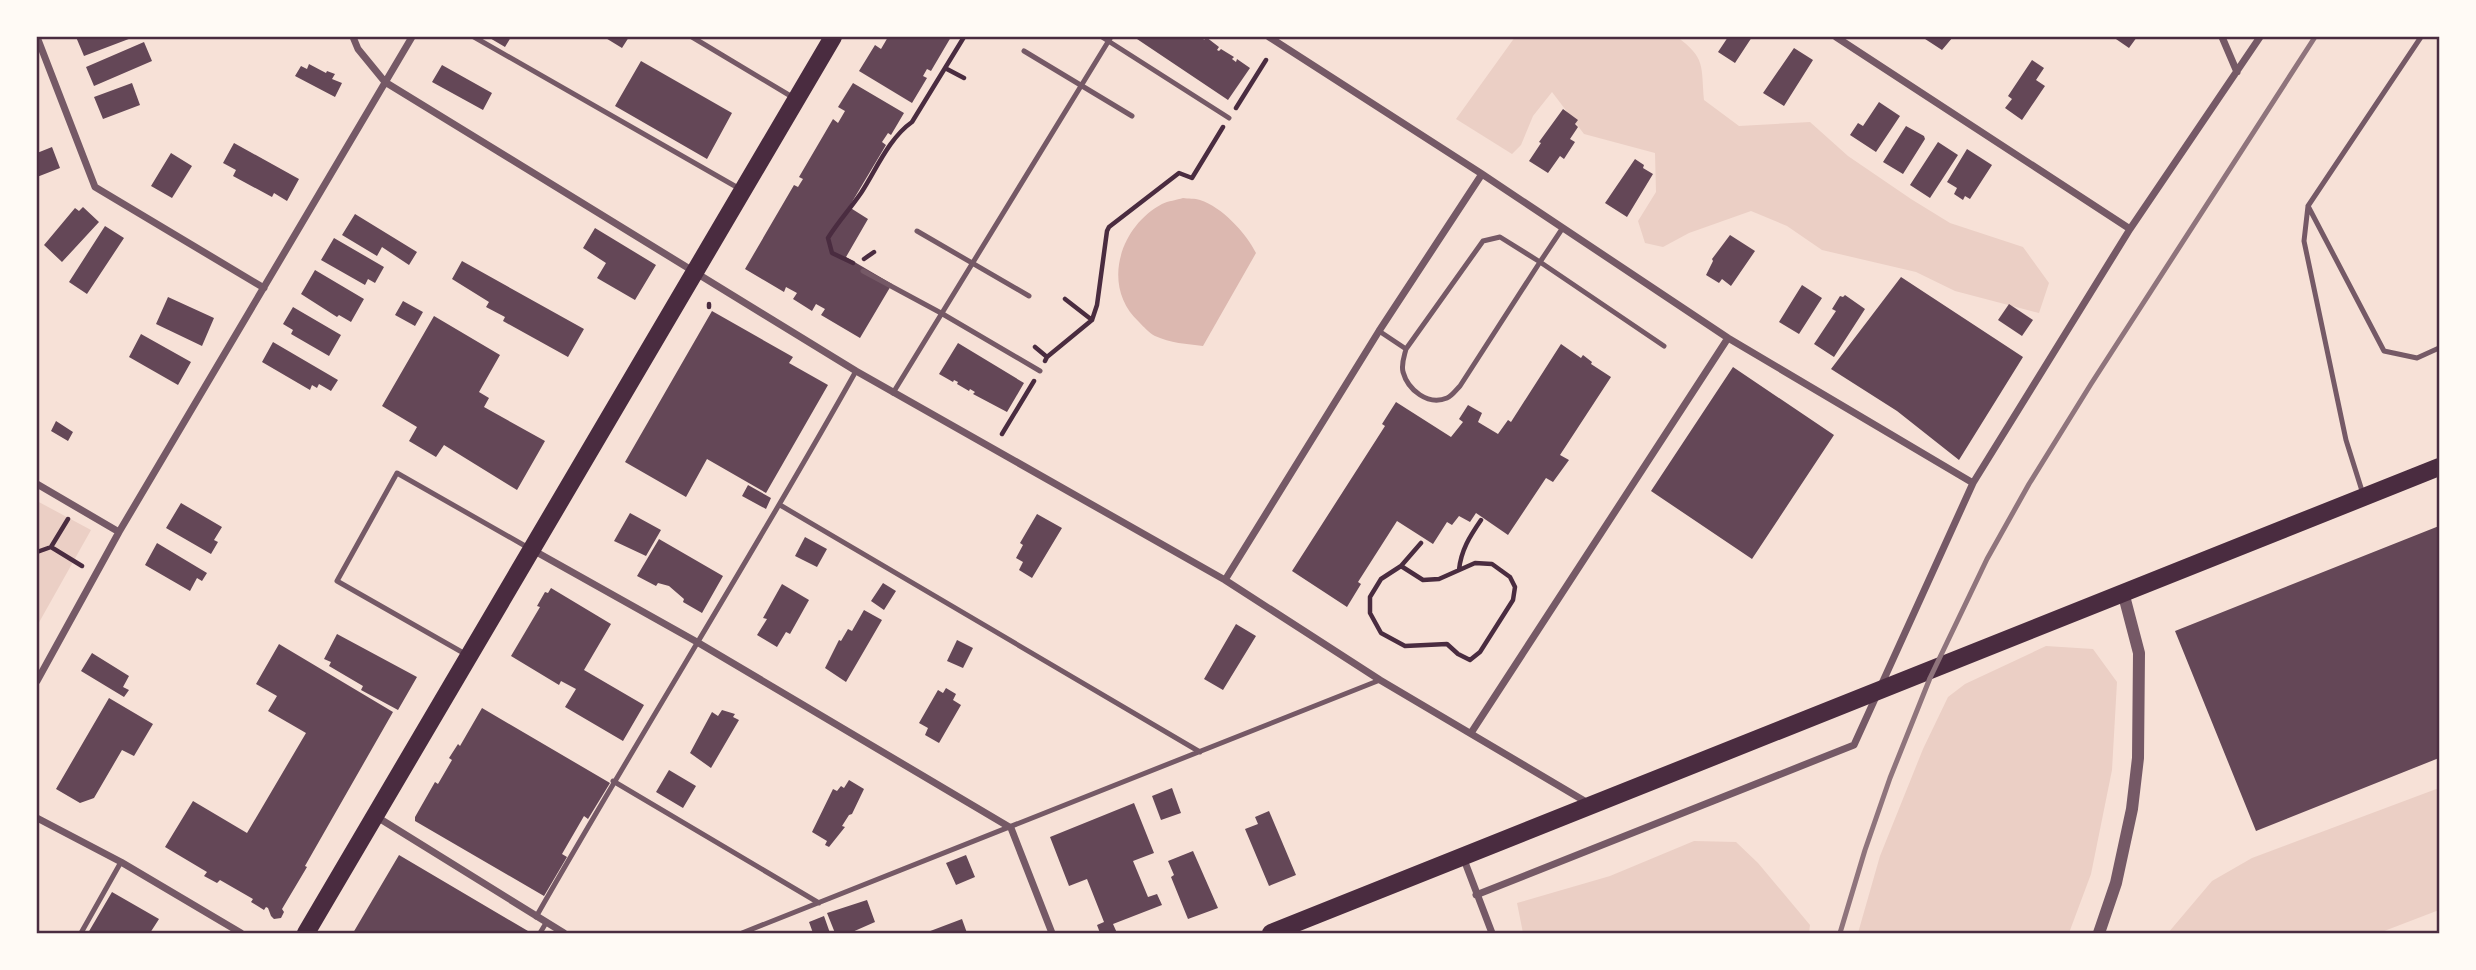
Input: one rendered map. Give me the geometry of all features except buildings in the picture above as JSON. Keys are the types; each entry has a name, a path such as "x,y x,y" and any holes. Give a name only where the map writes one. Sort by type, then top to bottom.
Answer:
{"main road":[{"path":"306,933 833,37"},
{"path":"1271,933 2439,467"}],"street":[{"path":"37,37 95,187 264,288"},
{"path":"353,37 358,49 385,82 856,371 1225,580 1380,680 1591,805"},
{"path":"37,681 119,532 412,37"},
{"path":"1269,37 1482,174 1728,338 1973,483"},
{"path":"1836,37 2130,229"},
{"path":"2222,37 2237,72"},
{"path":"1476,895 1854,746 1973,483 2130,229 2260,37"},
{"path":"1225,580 1379,331 1482,174"},
{"path":"1471,733 1728,338"},
{"path":"37,484 119,532"},
{"path":"530,549 697,642 1011,828 1052,933"},
{"path":"2099,933 2116,883 2132,809 2138,758 2139,653 2123,592"},
{"path":"376,817 564,933"},
{"path":"37,818 121,862 241,933"},
{"path":"1463,856 1492,933"}],"lane":[{"path":"474,37 743,190"},
{"path":"692,37 796,100"},
{"path":"2364,497 2346,440 2304,241 2308,206 2421,37"},
{"path":"893,393 1107,38 1229,118"},
{"path":"1024,51 1132,116"},
{"path":"2308,206 2384,351 2417,358 2439,348"},
{"path":"1562,229 1540,262 1460,386 1448,397 1434,400 1423,397 1410,387 1404,373 1406,349 1483,241 1500,237 1540,262 1664,346"},
{"path":"917,230 1029,296"},
{"path":"863,271 942,313 1040,371"},
{"path":"1379,331 1406,349"},
{"path":"536,917 613,781 780,505 856,371"},
{"path":"468,655 337,581 397,473 530,549"},
{"path":"780,505 1200,752"},
{"path":"742,933 1380,680"},
{"path":"613,781 819,903"},
{"path":"81,933 121,862"},
{"path":"540,933 546,923"}],"path":[{"path":"874,252 857,264 851,263 832,253 828,238 892,143 903,128 912,122 964,37"},
{"path":"1065,299 1092,320 1097,305 1107,231 1118,219 1179,173 1192,178 1266,60"},
{"path":"945,68 964,78"},
{"path":"1035,347 1047,357"},
{"path":"37,552 51,547 68,519"},
{"path":"1459,570 1467,540 1481,520"},
{"path":"1401,566 1423,580 1439,579 1475,564 1492,564 1510,577 1516,587 1513,600 1480,652 1469,660 1447,644 1405,646 1381,634 1370,613 1370,597 1381,579 1401,566 1421,544"},
{"path":"51,547 82,566"}],"shaded area":[{"path":"1515,37 1677,37 1693,51 1700,64 1704,100 1739,126 1810,122 1848,156 1950,223 2023,247 2049,283 2039,313 1955,291 1916,272 1822,250 1787,226 1751,211 1689,233 1663,247 1645,243 1638,221 1656,192 1655,153 1584,134 1552,92 1533,116 1521,145 1512,154 1456,119"},
{"path":"1183,198 1198,199 1217,208 1240,229 1256,253 1203,346 1167,340 1149,332 1127,308 1118,275 1120,258 1135,227 1147,214 1162,204"},
{"path":"37,501 91,530 37,626"},
{"path":"2046,646 2093,649 2117,682 2112,770 2091,874 2069,933 1858,933 1880,856 1923,749 1948,697 1965,684"},
{"path":"2439,788 2439,910 2379,933 2168,933 2212,881 2252,858"},
{"path":"1694,841 1736,842 1758,863 1810,925 1809,933 1523,933 1517,903 1610,876"}],"railway":[{"path":"1840,933 1890,778 1930,678 1987,559 2029,484 2091,384 2315,37"}]}
